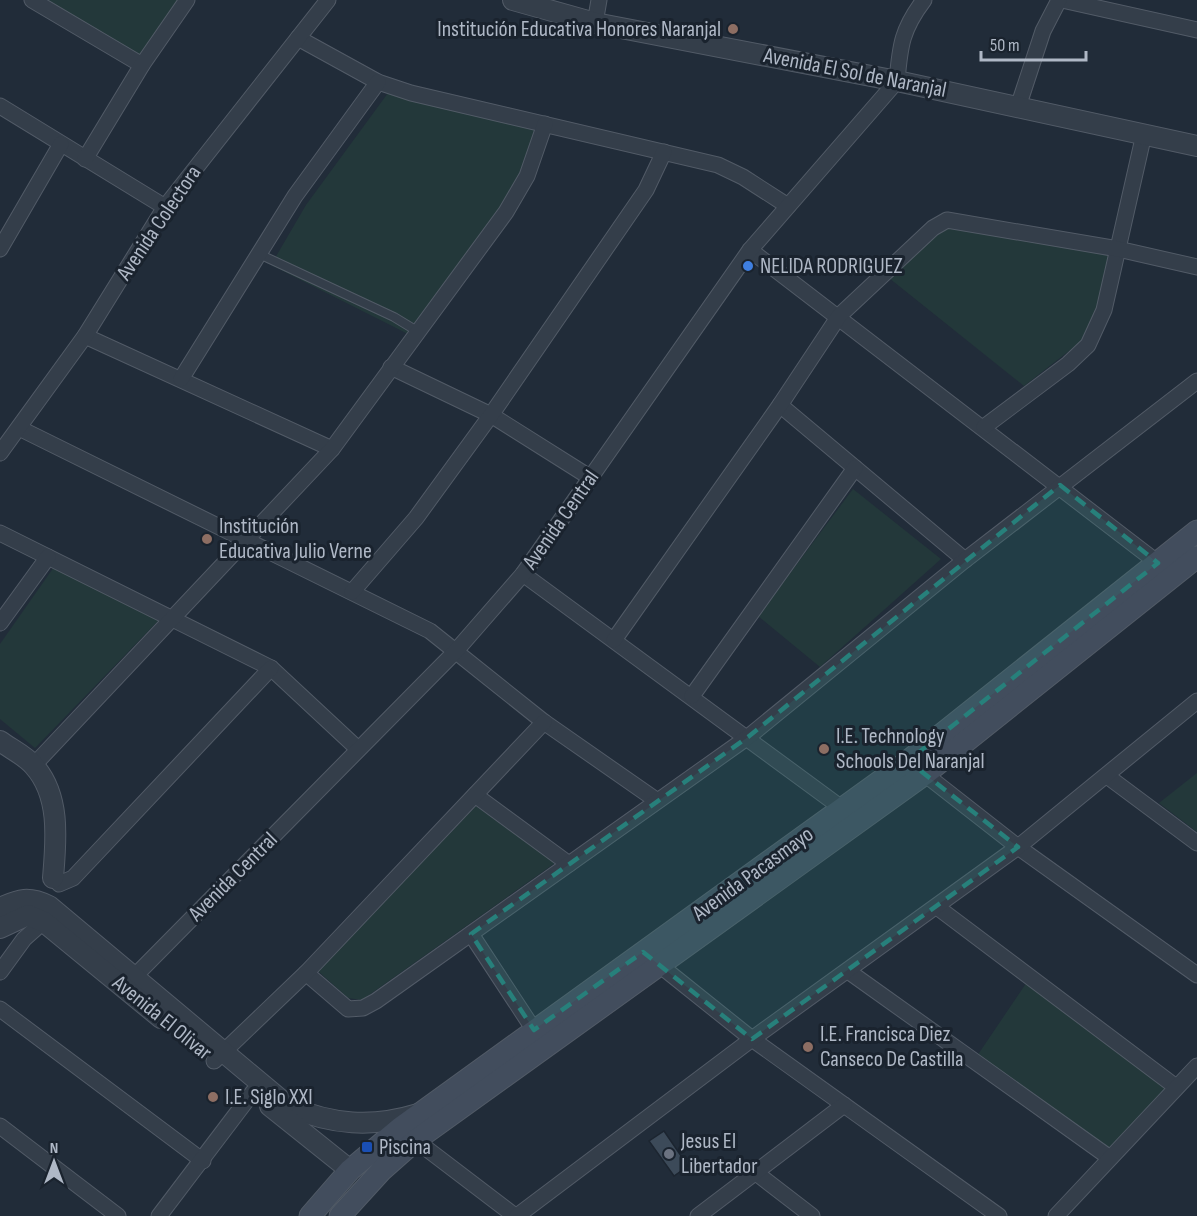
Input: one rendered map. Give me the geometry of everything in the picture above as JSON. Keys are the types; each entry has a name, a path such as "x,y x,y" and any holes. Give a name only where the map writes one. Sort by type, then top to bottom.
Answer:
{"main road":[{"name":"Avenida Pacasmayo","path":"408,1134 421,1113 534,1030 651,959 1195,536"},
{"name":"Avenida Pacasmayo","path":"310,1216 350,1170 408,1134 651,959 925,774 1197,557"},
{"path":"346,1214 408,1134"}],"street":[{"path":"32,0 142,65"},
{"path":"85,159 142,65 187,0"},
{"name":"Avenida Colectora","path":"0,453 85,336 165,207 328,0"},
{"name":"Avenida El Sol de Naranjal","path":"513,0 594,23 897,81 1197,146"},
{"path":"594,23 599,0"},
{"path":"897,81 900,44 908,22 924,0"},
{"path":"1018,107 1043,31 1060,0 1197,30"},
{"path":"298,38 378,82 411,93 718,165 743,177 788,206"},
{"name":"Avenida Central","path":"128,982 455,652 523,574 750,250 897,81"},
{"path":"181,379 296,196 378,82"},
{"path":"0,106 165,207"},
{"path":"34,765 332,449 506,212 527,176 545,124"},
{"path":"984,427 1068,364 1088,345 1104,310 1144,134"},
{"path":"0,249 61,144"},
{"path":"352,592 416,518 492,415 646,190 664,152"},
{"path":"614,640 780,405 839,316 933,228 947,220 1118,249 1197,267"},
{"path":"750,250 1060,485 1158,563"},
{"path":"85,336 332,449"},
{"path":"391,367 492,415 591,478"},
{"path":"306,973 348,1010 363,1008 748,737 965,560 1197,381"},
{"path":"780,405 965,560"},
{"path":"19,428 430,631 544,722 656,800"},
{"path":"692,696 855,468"},
{"path":"0,533 271,668 358,749"},
{"path":"0,623 48,557"},
{"path":"523,574 748,737 843,809"},
{"path":"0,928 73,878 271,668"},
{"path":"408,1134 516,1216 753,1039 1018,847 1197,701"},
{"path":"421,1113 394,1121 363,1124 338,1122 312,1116 288,1106 219,1056 306,973 544,722"},
{"path":"0,741 34,765 52,798 55,843 45,899 24,939 0,972"},
{"path":"908,761 1018,847 1197,975"},
{"path":"1107,776 1197,843"},
{"path":"475,795 569,864"},
{"path":"0,908 18,899 45,899"},
{"name":"Avenida El Olivar","path":"45,899 128,982 219,1056 253,1092 350,1170"},
{"path":"937,907 1176,1087"},
{"path":"471,934 534,1030"},
{"path":"651,959 753,1039 999,1216"},
{"path":"848,971 1110,1158"},
{"path":"0,1009 203,1161"},
{"path":"1056,1216 1197,1066"},
{"path":"159,1216 203,1161 253,1092"},
{"path":"698,1216 844,1105"},
{"path":"0,1126 118,1216"},
{"path":"754,1172 812,1216"},
{"path":"327,1198 346,1214"}],"lane":[{"path":"259,254 394,316 417,331"}],"highlighted area":[{"path":"1060,485 1158,563 908,761 1018,847 752,1039 643,952 534,1030 471,934 748,737"}],"green space":[{"path":"43,0 180,0 142,57"},
{"path":"388,93 535,130 521,171 499,210 408,334 271,265 306,205"},
{"path":"947,228 1110,253 1098,309 1083,340 1024,386 889,278 936,234"},
{"path":"853,489 941,559 820,667 758,616"},
{"path":"54,567 160,619 35,748 0,719 0,644"},
{"path":"1197,773 1197,832 1159,803"},
{"path":"476,806 555,863 362,1000 348,998 318,971"},
{"path":"1027,982 1166,1088 1109,1150 977,1056"}],"building":[{"name":"Jesus El Libertador","path":"664,1131 688,1166 674,1176 649,1141"}],"place":[{"name":"Institución Educativa Honores Naranjal","path":"733,29"},
{"name":"NELIDA RODRIGUEZ","path":"748,266"},
{"name":"Institución Educativa Julio Verne","path":"207,539"},
{"name":"I.E. Technology Schools Del Naranjal","path":"824,749"},
{"name":"I.E. Francisca Diez Canseco De Castilla","path":"808,1047"},
{"name":"I.E. Siglo XXI","path":"213,1097"},
{"name":"Piscina","path":"367,1147"},
{"name":"Jesus El Libertador","path":"669,1154"}]}
